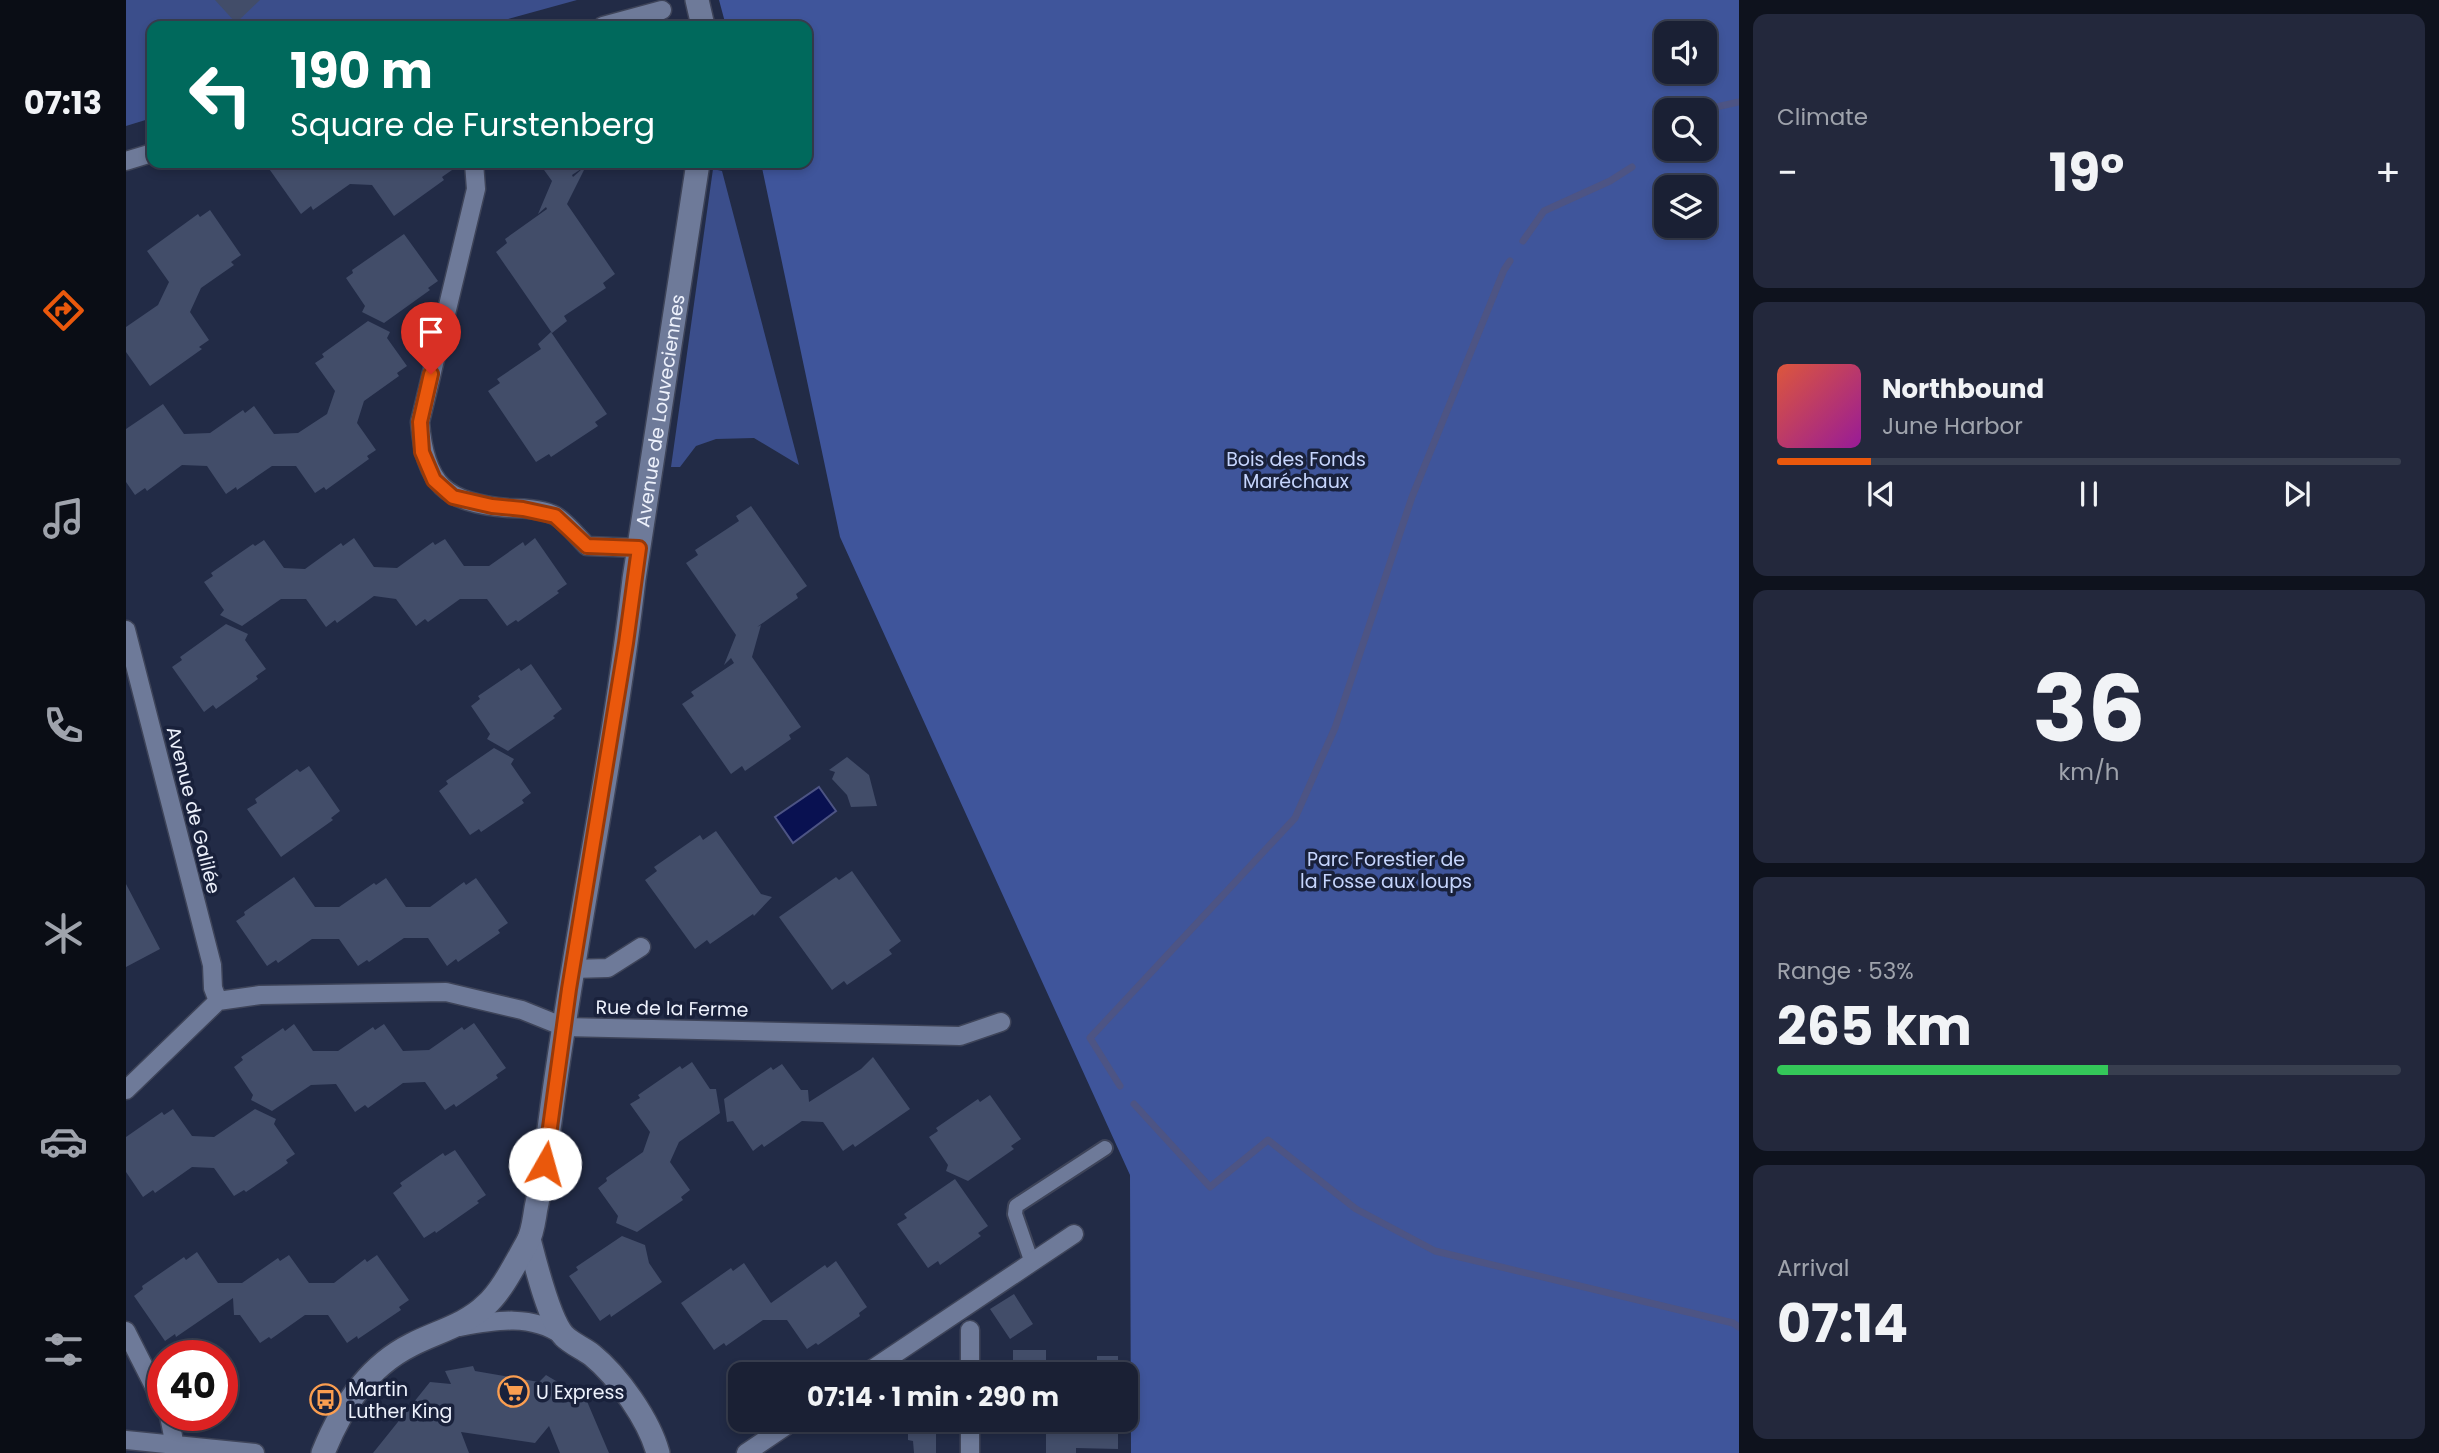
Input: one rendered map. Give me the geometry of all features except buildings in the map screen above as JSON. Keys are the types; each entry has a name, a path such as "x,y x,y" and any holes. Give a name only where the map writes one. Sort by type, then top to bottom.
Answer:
{"street":[{"path":"697,0 701,21"},
{"path":"621,21 662,10"},
{"path":"126,160 147,154"},
{"path":"474,168 476,189 420,422 422,452 434,480 453,497 555,516 587,546 639,548"},
{"name":"Avenue de Louveciennes","path":"323,1453 341,1413 369,1375 411,1345 447,1330 486,1306 510,1273 529,1239 545,1164 572,969 624,656 697,168"},
{"name":"Avenue de Galilée","path":"126,630 209,952 213,988 218,1001"},
{"path":"572,969 608,968 641,947"},
{"name":"Rue de la Ferme","path":"218,1001 260,995 446,992 522,1010 564,1027 960,1036 1001,1022"},
{"path":"126,1090 218,1001"},
{"path":"1032,1263 1015,1214 1016,1206 1105,1148"},
{"path":"882,1362 1074,1234"},
{"name":"Avenue de Louveciennes","path":"529,1239 550,1309 564,1336"},
{"path":"958,1312 970,1330 970,1362"},
{"path":"447,1330 493,1321 531,1320 564,1336 610,1371 649,1431 658,1453"},
{"path":"126,1331 147,1372"},
{"path":"172,1431 175,1446"},
{"path":"746,1453 777,1432"},
{"path":"970,1432 970,1453"},
{"path":"126,1440 255,1453"}],"shaded area":[{"path":"126,0 577,0 501,21 147,21 147,120 126,126"},
{"path":"713,169 722,171 799,465 754,438 716,439 696,446 680,467 671,467"},
{"path":"819,787 836,811 793,843 775,817"}],"green space":[{"name":"Bois des Fonds Maréchaux","path":"719,0 1739,0 1739,1453 1131,1453 1131,1432 1138,1432 1138,1362 1131,1362 1130,1175 840,537 762,168 812,168 812,21 725,21"}],"waterway":[{"path":"1717,107 1739,102"},
{"path":"1523,241 1544,211 1610,181 1632,167"},
{"path":"1120,1086 1090,1038 1295,818 1335,728 1412,497 1510,261"},
{"path":"1134,1104 1210,1187 1268,1140 1356,1209 1435,1251 1733,1323 1739,1327"}],"place":[{"name":"U Express","path":"513,1392"},
{"name":"Martin Luther King","path":"325,1400"}],"route":[{"path":"431,374 420,422 422,452 434,480 453,497 555,516 587,546 639,548 603,791 569,989 545,1164"}],"park label":[{"name":"Parc Forestier de la Fosse aux loups","path":"1386,870"}]}
